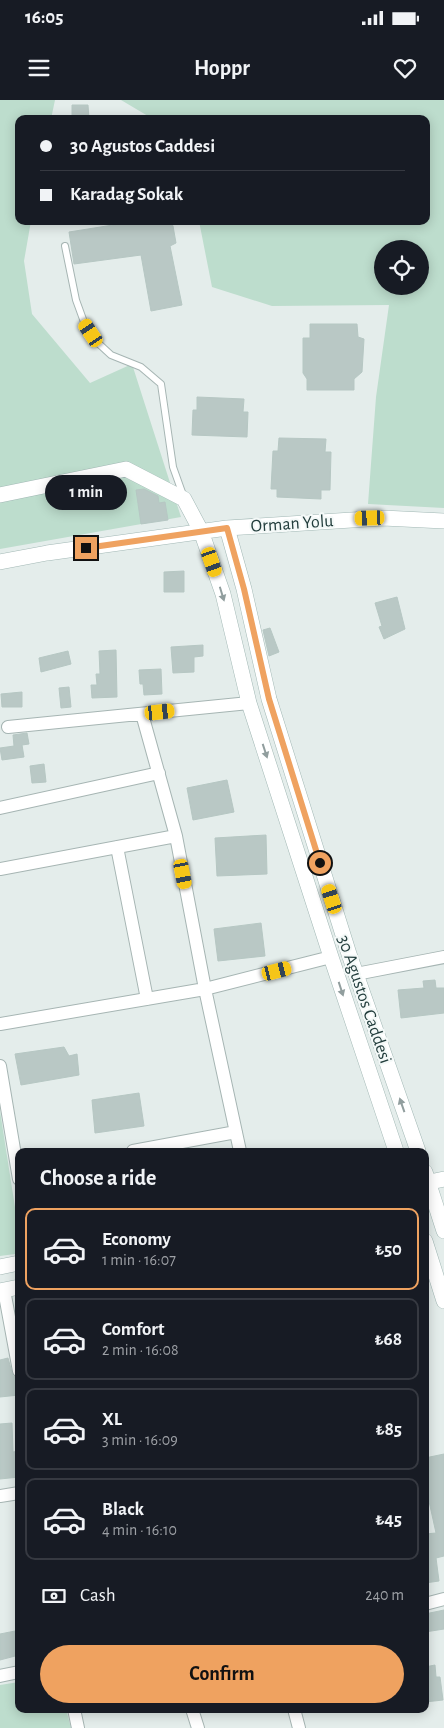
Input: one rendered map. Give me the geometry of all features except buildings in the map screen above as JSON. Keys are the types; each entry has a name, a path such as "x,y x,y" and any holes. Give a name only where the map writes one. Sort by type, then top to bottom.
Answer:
{"main road":[{"path":"0,495 126,469 184,499"},
{"name":"30 Agustos Caddesi","path":"184,499 201,531 223,594 250,703 331,957 395,1148"},
{"name":"Orman Yolu","path":"0,562 47,553 227,528 383,518 444,521"},
{"name":"30 Agustos Caddesi","path":"227,528 244,589 269,699 356,974 417,1148"},
{"path":"429,1179 444,1179"},
{"path":"429,1187 444,1231"},
{"path":"429,1254 444,1301"},
{"path":"0,1267 15,1264"}],"street":[{"path":"8,727 250,703"},
{"path":"142,714 176,836 205,989 239,1148"},
{"path":"0,808 159,773"},
{"path":"0,869 176,836"},
{"path":"117,847 147,999"},
{"path":"0,1023 205,989 331,957"},
{"path":"356,974 444,957"},
{"path":"0,1066 15,1157"},
{"path":"149,1148 236,1132"},
{"path":"8,1289 15,1341"},
{"path":"0,1496 15,1494"},
{"path":"429,1603 444,1600"},
{"path":"0,1676 15,1673"},
{"path":"75,1713 78,1728"},
{"path":"193,1713 198,1728"},
{"path":"295,1713 299,1728"}],"lane":[{"path":"65,246 76,300 84,322 98,344 111,355 141,367 161,384 174,467 184,499"}],"green space":[{"path":"0,100 55,100 52,115 15,115 15,225 30,225 24,261 32,314 90,383 132,364 181,517 0,549"},
{"path":"121,100 444,100 444,508 368,504 376,397 389,305 272,306 212,287 200,225 430,225 430,115 146,115"},
{"path":"0,1111 15,1207 15,1254 0,1256"},
{"path":"15,1683 15,1713 67,1713 71,1728 0,1728 0,1685"}],"route":[{"path":"86,548 227,528 244,589 269,699 320,863"}]}
